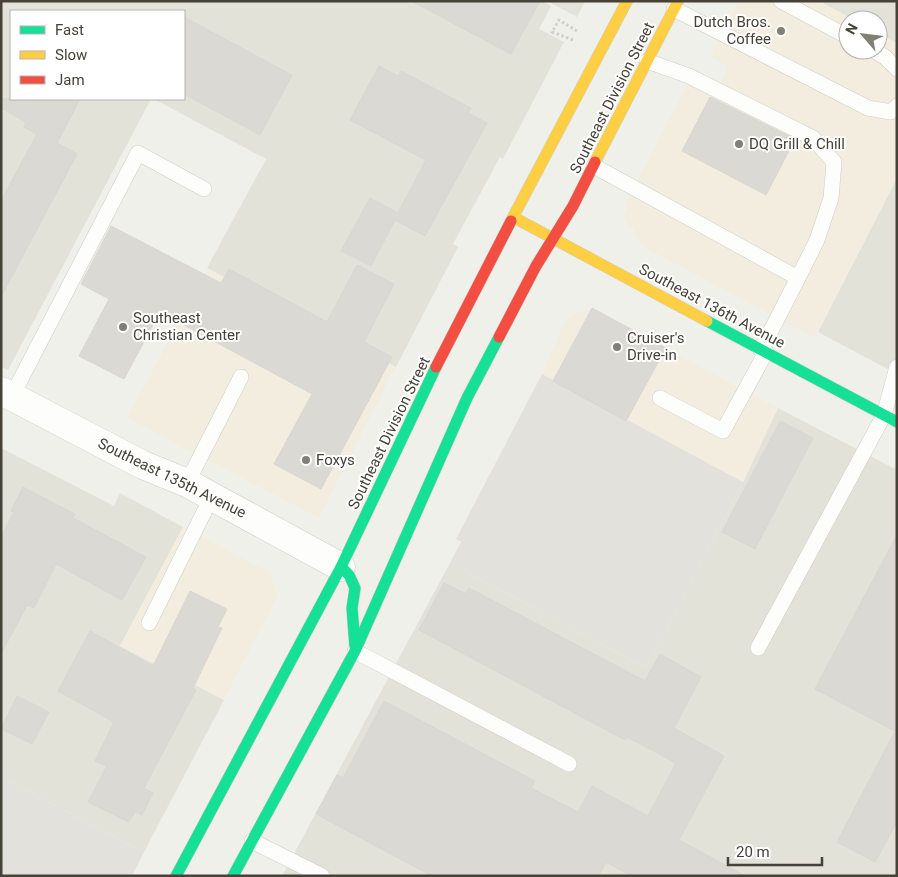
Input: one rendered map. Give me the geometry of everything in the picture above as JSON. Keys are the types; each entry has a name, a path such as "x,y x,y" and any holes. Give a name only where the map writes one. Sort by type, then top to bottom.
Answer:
{"main road":[{"name":"Southeast Division Street","path":"176,876 341,567 429,382 512,217 627,1"},
{"name":"Southeast Division Street","path":"233,876 355,651 467,398 536,266 554,238 594,166 676,5"},
{"name":"Southeast 136th Avenue","path":"512,217 890,419"},
{"path":"341,567 349,574 354,588 352,608 355,651"}],"street":[{"name":"Southeast 135th Avenue","path":"7,394 143,465 187,483 341,567"}],"lane":[{"path":"781,1 838,32"},
{"path":"676,5 868,108 891,112 897,106"},
{"path":"888,60 897,69"},
{"path":"647,61 689,76 813,138 834,162 831,198 817,240 723,431 660,398"},
{"path":"7,394 138,153 204,189"},
{"path":"594,166 798,278"},
{"path":"758,648 890,419 897,367"},
{"path":"187,483 241,377"},
{"path":"150,623 212,496"},
{"path":"355,651 569,764"},
{"path":"252,841 322,876"}],"path":[{"path":"573,41 552,32 559,20 585,35"}],"shaded area":[{"path":"1,1 542,1 551,6 539,29 564,42 503,159 500,157 453,244 458,247 396,367 207,268 266,159 156,100 185,100 185,10 10,10 10,100 150,100 8,370 1,367"},
{"path":"547,1 585,1 577,17"},
{"path":"739,1 819,1 838,11 838,60 888,60 888,38 897,43 897,178 814,338 640,245 633,228 627,226 623,216 627,211 625,205 691,77 717,90 729,67 710,56"},
{"path":"819,1 897,1 897,43 888,38 888,10 838,11"},
{"path":"897,178 897,374 818,332"},
{"path":"207,268 396,367 319,518 127,418"},
{"path":"588,310 597,312 778,408 743,482 542,374 565,321 576,313"},
{"path":"542,374 743,482 646,668 450,563 461,542 456,539"},
{"path":"778,408 897,470 897,876 282,876 450,563 646,668 743,482"},
{"path":"1,448 114,506 120,493 183,527 120,646 224,700 144,852 1,777"},
{"path":"183,527 269,572 278,595 224,700 120,646"},
{"path":"1,777 144,852 132,876 1,876"}],"building":[{"path":"411,1 540,1 511,54"},
{"path":"185,18 292,75 260,135 185,95"},
{"path":"379,66 398,76 401,71 471,108 468,113 487,123 425,236 395,220 371,266 341,251 370,198 398,213 426,160 350,120"},
{"name":"DQ Grill & Chill","path":"710,97 795,139 766,195 682,151"},
{"path":"1,99 79,100 57,143 77,154 1,297 1,201 37,134 24,127 26,122 1,108"},
{"path":"111,226 221,283 229,269 327,322 357,265 394,284 364,342 392,357 321,489 274,464 312,394 160,312 124,379 79,356 109,299 81,284"},
{"path":"592,308 666,348 626,421 553,381"},
{"path":"780,421 813,438 755,549 722,532"},
{"path":"23,487 75,514 73,518 146,557 122,600 56,564 34,608 27,605 1,654 1,537 14,512 11,511"},
{"path":"897,535 897,822 875,862 837,842 895,731 815,689"},
{"path":"444,583 466,594 469,588 645,681 660,654 701,677 674,728 724,756 679,840 745,876 631,876 606,862 599,876 432,876 316,814 337,775 343,778 384,701 535,781 531,788 578,812 592,786 648,816 676,763 627,737 625,740 419,630"},
{"path":"190,591 227,609 218,627 222,628 193,688 196,690 144,788 153,793 142,815 135,812 129,822 88,802 107,766 95,761 114,722 58,691 90,631 153,666"},
{"path":"17,696 49,712 32,744 1,729"}],"traffic: fast":[{"path":"707,321 897,422"},
{"path":"233,876 355,651 467,398 499,337"},
{"path":"176,876 341,567 436,367"},
{"path":"341,567 349,575 355,588 352,608 355,647"}],"traffic: slow":[{"path":"511,221 627,1"},
{"path":"595,162 678,1"},
{"path":"513,217 707,321"}],"traffic: jam":[{"path":"499,337 536,266 573,206 595,162"},
{"path":"436,367 511,221"}],"place":[{"name":"Dutch Bros. Coffee","path":"781,31"},
{"name":"DQ Grill & Chill","path":"739,144"},
{"name":"Southeast Christian Center","path":"123,327"},
{"name":"Cruiser's Drive-in","path":"617,347"},
{"name":"Foxys","path":"306,460"}]}
